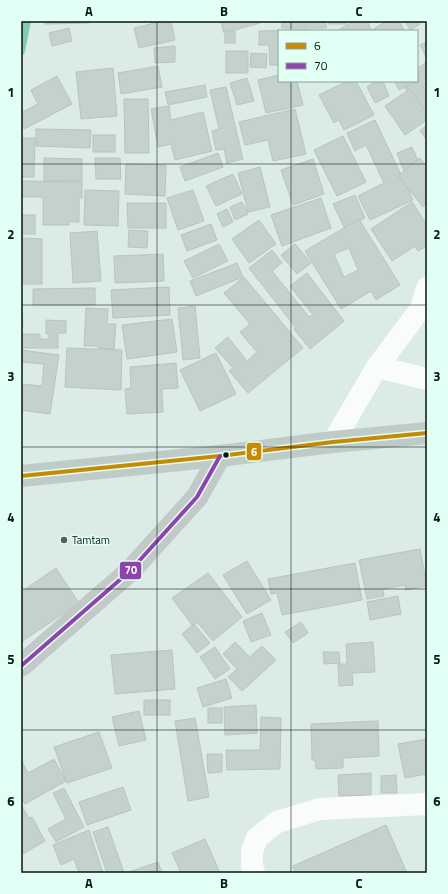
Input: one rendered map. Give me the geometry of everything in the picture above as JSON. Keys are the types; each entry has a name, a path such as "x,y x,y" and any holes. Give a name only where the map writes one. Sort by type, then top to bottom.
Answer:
{"highway":[{"path":"21,476 427,433"}],"main road":[{"path":"21,666 130,571 197,497 220,456"}],"street":[{"path":"333,442 377,367 425,299"},
{"path":"377,367 427,379"},
{"path":"254,873 252,865 252,851 257,838 277,822 320,809 427,804"}],"building":[{"path":"45,21 89,21 89,23 45,24"},
{"path":"163,21 171,21 175,40 139,48 134,28"},
{"path":"221,21 259,21 260,23 224,33"},
{"path":"282,21 326,21 326,28 282,28"},
{"path":"329,21 346,21 346,24 329,24"},
{"path":"354,21 367,21 372,30 340,30"},
{"path":"387,21 399,21 404,30 374,30 373,29"},
{"path":"405,21 419,21 420,24 410,30"},
{"path":"69,28 72,41 52,46 49,33"},
{"path":"225,31 235,31 235,43 225,43"},
{"path":"259,31 278,31 278,65 270,65 269,45 259,45"},
{"path":"427,42 427,58 420,45"},
{"path":"175,46 175,62 155,63 154,48"},
{"path":"226,51 248,51 248,73 226,73"},
{"path":"251,53 267,54 266,68 250,67"},
{"path":"427,62 427,85 423,87 427,93 427,121 401,82 418,82 418,68"},
{"path":"158,66 162,87 121,94 118,73"},
{"path":"113,68 117,116 81,119 76,72"},
{"path":"278,75 278,82 297,82 303,105 266,113 258,80"},
{"path":"57,76 72,104 24,129 21,122 21,113 38,104 31,90"},
{"path":"247,78 254,101 237,105 230,83"},
{"path":"345,82 357,82 374,115 344,130 339,120 334,123 319,95"},
{"path":"383,82 389,96 375,103 367,87 373,83"},
{"path":"395,82 416,82 399,90"},
{"path":"205,85 207,97 168,105 165,92"},
{"path":"226,87 243,159 227,163 224,149 216,150 212,131 219,129 210,90"},
{"path":"410,89 427,114 427,120 405,135 385,106"},
{"path":"124,99 148,99 149,153 125,153"},
{"path":"169,106 171,120 203,112 212,151 175,160 171,144 158,147 151,109"},
{"path":"295,109 306,154 273,161 268,140 245,145 239,122"},
{"path":"375,120 413,200 370,220 358,196 384,183 366,145 355,151 347,133"},
{"path":"427,125 427,140 420,131"},
{"path":"36,129 91,130 90,148 36,146"},
{"path":"93,135 115,135 115,152 93,152"},
{"path":"343,136 366,182 337,196 314,150"},
{"path":"21,138 35,138 34,177 21,177"},
{"path":"412,147 427,181 412,192 397,153"},
{"path":"218,153 223,167 185,181 180,167"},
{"path":"44,158 82,159 82,181 44,181"},
{"path":"95,158 120,158 121,179 96,179"},
{"path":"420,158 427,167 427,204 423,207 398,176"},
{"path":"313,159 324,194 293,205 281,170"},
{"path":"126,164 166,165 165,196 125,194"},
{"path":"260,167 270,207 248,212 238,173"},
{"path":"233,174 242,194 216,206 206,186"},
{"path":"21,181 82,182 82,198 79,198 79,222 69,222 69,225 43,225 43,197 21,197"},
{"path":"85,190 119,191 118,226 84,225"},
{"path":"193,190 204,221 178,230 167,198"},
{"path":"355,195 365,218 344,227 333,204"},
{"path":"321,198 331,228 282,246 271,215"},
{"path":"242,202 248,214 235,220 230,207"},
{"path":"412,202 427,225 427,246 418,251 415,246 392,261 371,229"},
{"path":"127,203 166,203 166,228 128,228"},
{"path":"227,209 233,222 223,227 217,214"},
{"path":"21,215 35,215 35,234 21,234"},
{"path":"359,219 400,285 376,300 371,291 341,309 305,251","holes":["349,248 358,270 344,277 334,254"]},
{"path":"259,220 276,244 249,263 232,239"},
{"path":"211,224 217,240 187,251 181,235"},
{"path":"129,230 148,231 147,248 128,247"},
{"path":"97,231 101,281 73,283 70,233"},
{"path":"21,238 42,239 42,284 21,284"},
{"path":"219,244 228,261 193,278 184,261"},
{"path":"295,244 311,263 297,274 281,255"},
{"path":"272,250 282,263 272,271 309,317 313,315 290,286 307,273 344,321 310,349 294,329 296,328 249,268"},
{"path":"163,254 164,281 115,283 114,256"},
{"path":"237,263 243,277 196,296 190,281"},
{"path":"244,277 303,348 248,393 229,371 233,368 215,348 228,337 247,361 257,352 240,332 250,324 224,293"},
{"path":"169,287 170,315 113,318 111,290"},
{"path":"95,288 95,305 33,305 33,289"},
{"path":"21,297 23,327 21,327"},
{"path":"195,306 200,358 183,360 178,308"},
{"path":"86,308 108,309 107,324 116,324 114,349 98,348 98,346 84,346"},
{"path":"172,319 177,352 127,359 122,325"},
{"path":"46,320 66,321 66,333 58,333 58,348 21,348 21,334 40,334 40,339 49,339 49,334 46,334"},
{"path":"67,348 122,350 121,390 65,387"},
{"path":"21,350 59,355 50,414 21,410 21,384 42,386 44,364 21,362"},
{"path":"216,353 236,394 200,411 180,370"},
{"path":"176,363 178,388 162,389 163,412 127,414 125,389 131,388 130,367"},
{"path":"420,549 427,586 406,590 405,585 383,589 384,596 367,599 359,560"},
{"path":"247,561 271,600 247,614 223,575"},
{"path":"355,563 362,600 282,615 277,593 271,594 268,579"},
{"path":"56,568 79,603 21,642 21,592"},
{"path":"208,573 242,617 213,641 197,622 192,625 172,598"},
{"path":"398,596 401,614 370,620 367,602"},
{"path":"262,613 271,635 251,642 243,621"},
{"path":"301,622 308,633 293,643 285,632"},
{"path":"194,624 210,643 197,653 182,634"},
{"path":"235,642 250,657 262,646 276,660 242,691 228,677 237,669 223,654"},
{"path":"373,642 375,672 352,673 353,685 339,686 338,664 347,664 346,644"},
{"path":"215,647 230,669 215,679 200,657"},
{"path":"172,650 175,689 115,694 111,655"},
{"path":"323,652 339,652 340,663 324,664"},
{"path":"226,679 232,698 203,707 197,688"},
{"path":"144,700 170,700 170,715 144,715"},
{"path":"256,705 257,733 225,735 224,707"},
{"path":"208,708 222,708 222,723 208,723"},
{"path":"139,711 146,740 119,746 112,717"},
{"path":"261,717 281,718 280,769 227,770 226,750 260,750"},
{"path":"195,718 209,797 188,801 175,721"},
{"path":"378,721 379,756 343,758 343,768 316,769 315,760 312,760 311,724"},
{"path":"99,732 112,768 67,783 54,747"},
{"path":"427,739 427,774 405,778 398,744"},
{"path":"207,754 222,754 222,772 208,773"},
{"path":"54,759 66,781 25,804 21,797 21,760 28,773"},
{"path":"371,773 371,795 339,796 338,775"},
{"path":"396,775 397,793 381,793 381,776"},
{"path":"123,787 131,810 87,825 79,802"},
{"path":"64,788 84,827 56,842 48,829 66,819 53,793"},
{"path":"21,805 29,818 32,817 45,841 21,855"},
{"path":"386,825 407,873 296,873 293,866"},
{"path":"108,827 124,873 107,873 93,832"},
{"path":"89,830 103,873 79,873 74,859 61,865 53,845"},
{"path":"205,839 220,873 181,873 172,853"},
{"path":"158,862 162,873 126,873"}],"waterway":[{"path":"21,51 27,21"}],"transit line":[{"name":"6","path":"21,476 427,433"},
{"name":"70","path":"21,666 130,571 197,497 220,456"}],"place":[{"name":"Tamtam","path":"64,540"}]}
